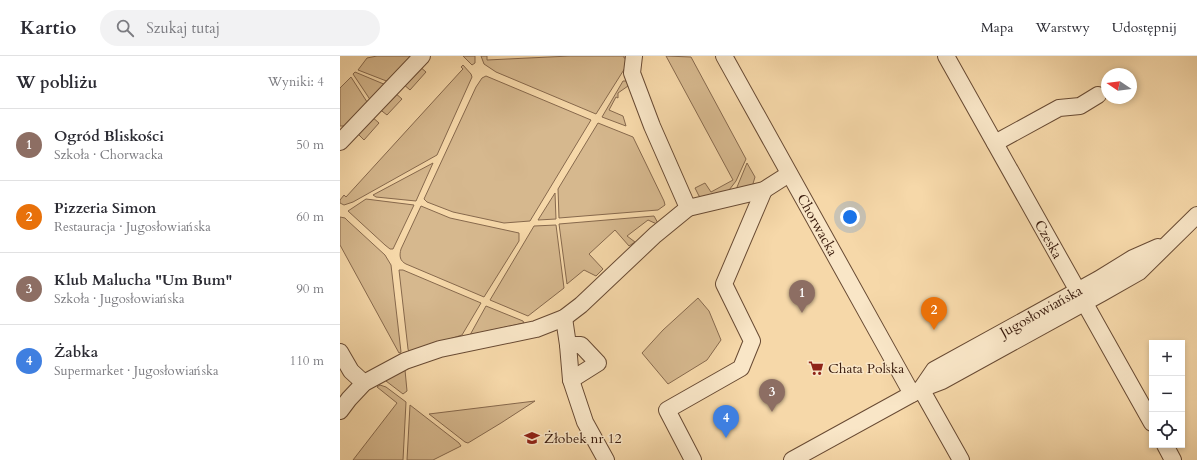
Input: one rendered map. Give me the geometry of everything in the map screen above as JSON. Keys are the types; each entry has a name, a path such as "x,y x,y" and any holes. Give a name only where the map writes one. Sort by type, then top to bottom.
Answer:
{"street":[{"path":"340,142 422,56"},
{"path":"634,56 632,73 652,126 688,208"},
{"name":"Chorwacka","path":"724,56 789,174 917,391"},
{"name":"Czeska","path":"946,56 1149,417"},
{"path":"995,143 1059,108 1080,106 1098,95"},
{"path":"340,411 349,399 364,384 405,361 440,349 536,329 564,318 581,305 655,236 688,208 764,190 789,174"},
{"path":"693,460 667,410 742,368 752,340 724,284 764,190"},
{"name":"Jugosłowiańska","path":"792,460 917,391 934,370 1004,340 1082,296 1139,272 1197,215"},
{"path":"564,318 571,380 585,422 606,460"},
{"path":"568,345 581,345 598,363 571,380"},
{"path":"340,352 351,371 364,384"},
{"path":"917,391 961,460"},
{"path":"1167,448 1173,460"}],"shaded area":[{"path":"377,56 414,56 389,82 358,70 367,58"},
{"path":"463,56 475,56 475,63 472,65"},
{"path":"481,56 487,56 487,60 570,56 624,56 624,58 628,58 625,68 596,114 496,72 484,64"},
{"path":"666,56 691,57 746,159 736,181 726,194 701,197 695,188 705,183 711,192 733,180"},
{"path":"463,65 472,77 437,155 353,202 344,205 340,203 340,200 344,195 346,197 463,69 461,67"},
{"path":"419,66 426,72 410,90 402,83"},
{"path":"355,72 386,85 371,101 353,74"},
{"path":"486,76 591,120 530,221 504,223 453,212 427,202 424,199 476,87 482,78"},
{"path":"351,77 369,105 347,126 340,126 340,88"},
{"path":"623,81 627,81 628,86 618,93 618,98 616,97 609,110 623,116 626,126 602,117"},
{"path":"394,92 402,99 387,115 378,108"},
{"path":"371,116 379,123 364,140 356,132"},
{"path":"598,123 633,137 665,205 658,210 559,218 558,189"},
{"path":"433,163 416,201 376,197 373,195"},
{"path":"747,163 755,177 752,187 735,192"},
{"path":"555,193 556,219 538,220"},
{"path":"366,199 414,205 393,249 390,249 385,245 348,211"},
{"path":"421,206 450,218 519,233 519,241 484,297 406,264 401,260 401,249"},
{"path":"654,216 659,225 648,220 627,236 635,242 629,246 615,230 589,254 603,269 596,276 584,270 567,284 559,224"},
{"path":"340,217 345,218 385,255 391,265 401,352 399,353 340,245"},
{"path":"556,225 564,288 528,316 490,300 534,226"},
{"path":"399,270 403,270 481,303 462,335 409,352"},
{"path":"698,298 709,311 721,340 707,360 668,384 642,353 663,330"},
{"path":"486,306 523,321 524,323 470,335"},
{"path":"403,369 405,370 407,391 403,394 386,381 386,379"},
{"path":"380,385 386,387 406,402 403,460 353,460 397,403 377,387"},
{"path":"535,401 468,443 429,414"},
{"path":"410,405 461,446 433,460 407,460"}],"place":[{"name":"Ogród Bliskości","path":"802,313"},
{"name":"Pizzeria Simon","path":"934,330"},
{"name":"Chata Polska","path":"816,368"},
{"name":"Klub Malucha \"Um Bum\"","path":"772,412"},
{"name":"Żłobek nr 12","path":"532,438"},
{"name":"Żabka","path":"726,438"}]}
